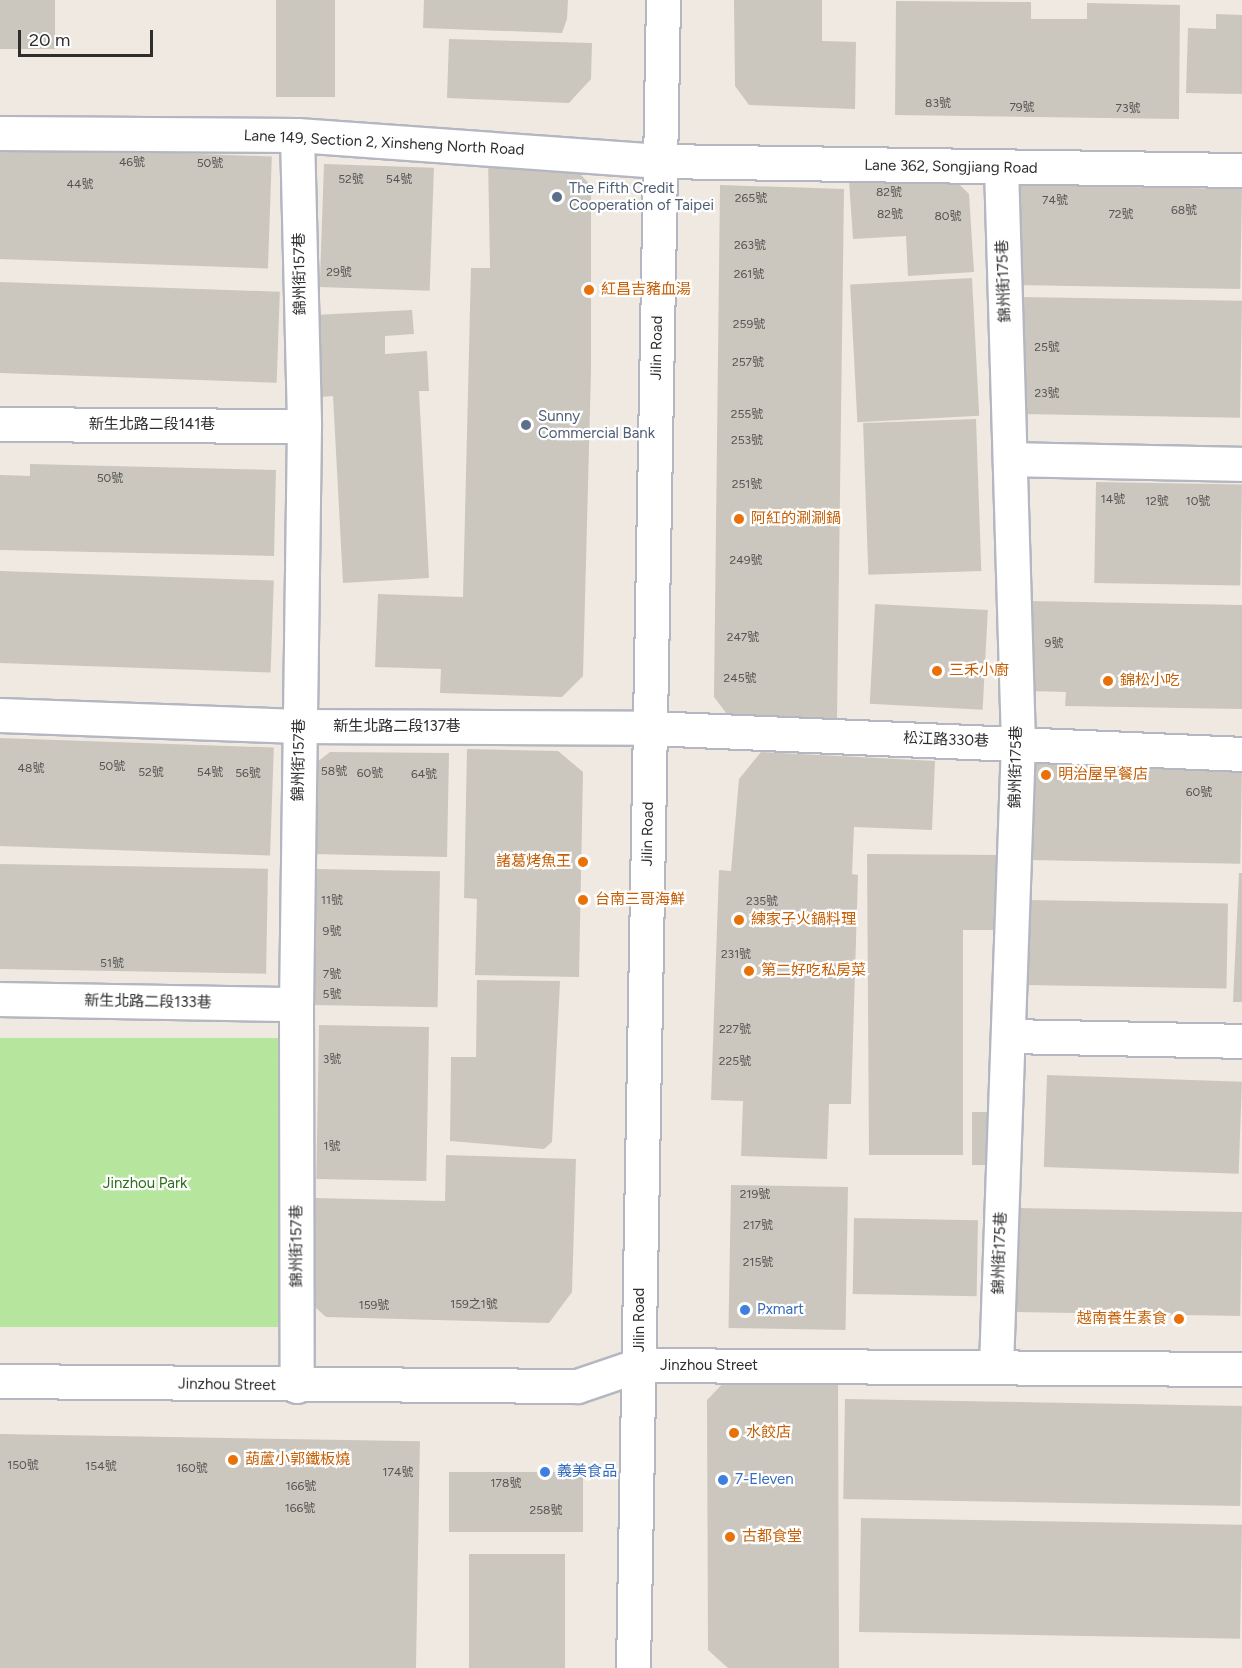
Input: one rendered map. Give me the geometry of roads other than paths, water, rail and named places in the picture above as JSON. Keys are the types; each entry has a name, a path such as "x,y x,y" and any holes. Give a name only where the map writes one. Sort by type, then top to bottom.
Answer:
{"street":[{"name":"Jilin Road","path":"633,1668 663,0"},
{"name":"Lane 149, Section 2, Xinsheng North Road","path":"0,134 297,135 660,161"},
{"name":"錦州街157巷","path":"297,135 304,426 296,1004 297,1386"},
{"name":"Lane 362, Songjiang Road","path":"660,161 1242,170"},
{"name":"錦州街175巷","path":"996,1366 1018,743 1001,168"},
{"name":"新生北路二段141巷","path":"0,424 304,426"},
{"path":"1010,459 1242,465"},
{"name":"新生北路二段137巷","path":"0,715 299,726 650,728"},
{"name":"松江路330巷","path":"650,728 1242,754"},
{"name":"新生北路二段133巷","path":"0,999 296,1004"},
{"path":"1008,1036 1242,1041"},
{"name":"Jinzhou Street","path":"0,1382 297,1386 577,1386 639,1365 996,1366 1242,1370"}],"place":[{"name":"The Fifth Credit Cooperation of Taipei","path":"557,197"},
{"name":"紅昌吉豬血湯","path":"589,290"},
{"name":"Sunny Commercial Bank","path":"526,425"},
{"name":"阿紅的涮涮鍋","path":"739,519"},
{"name":"三禾小廚","path":"937,671"},
{"name":"錦松小吃","path":"1108,681"},
{"name":"明治屋早餐店","path":"1046,775"},
{"name":"諸葛烤魚王","path":"583,862"},
{"name":"台南三哥海鮮","path":"583,900"},
{"name":"練家子火鍋料理","path":"739,920"},
{"name":"第二好吃私房菜","path":"749,971"},
{"name":"Pxmart","path":"745,1310"},
{"name":"越南養生素食","path":"1179,1319"},
{"name":"水餃店","path":"734,1433"},
{"name":"葫蘆小郭鐵板燒","path":"233,1460"},
{"name":"義美食品","path":"545,1472"},
{"name":"7-Eleven","path":"723,1480"},
{"name":"古都食堂","path":"730,1537"}],"park label":[{"name":"Jinzhou Park","path":"145,1184"}]}
